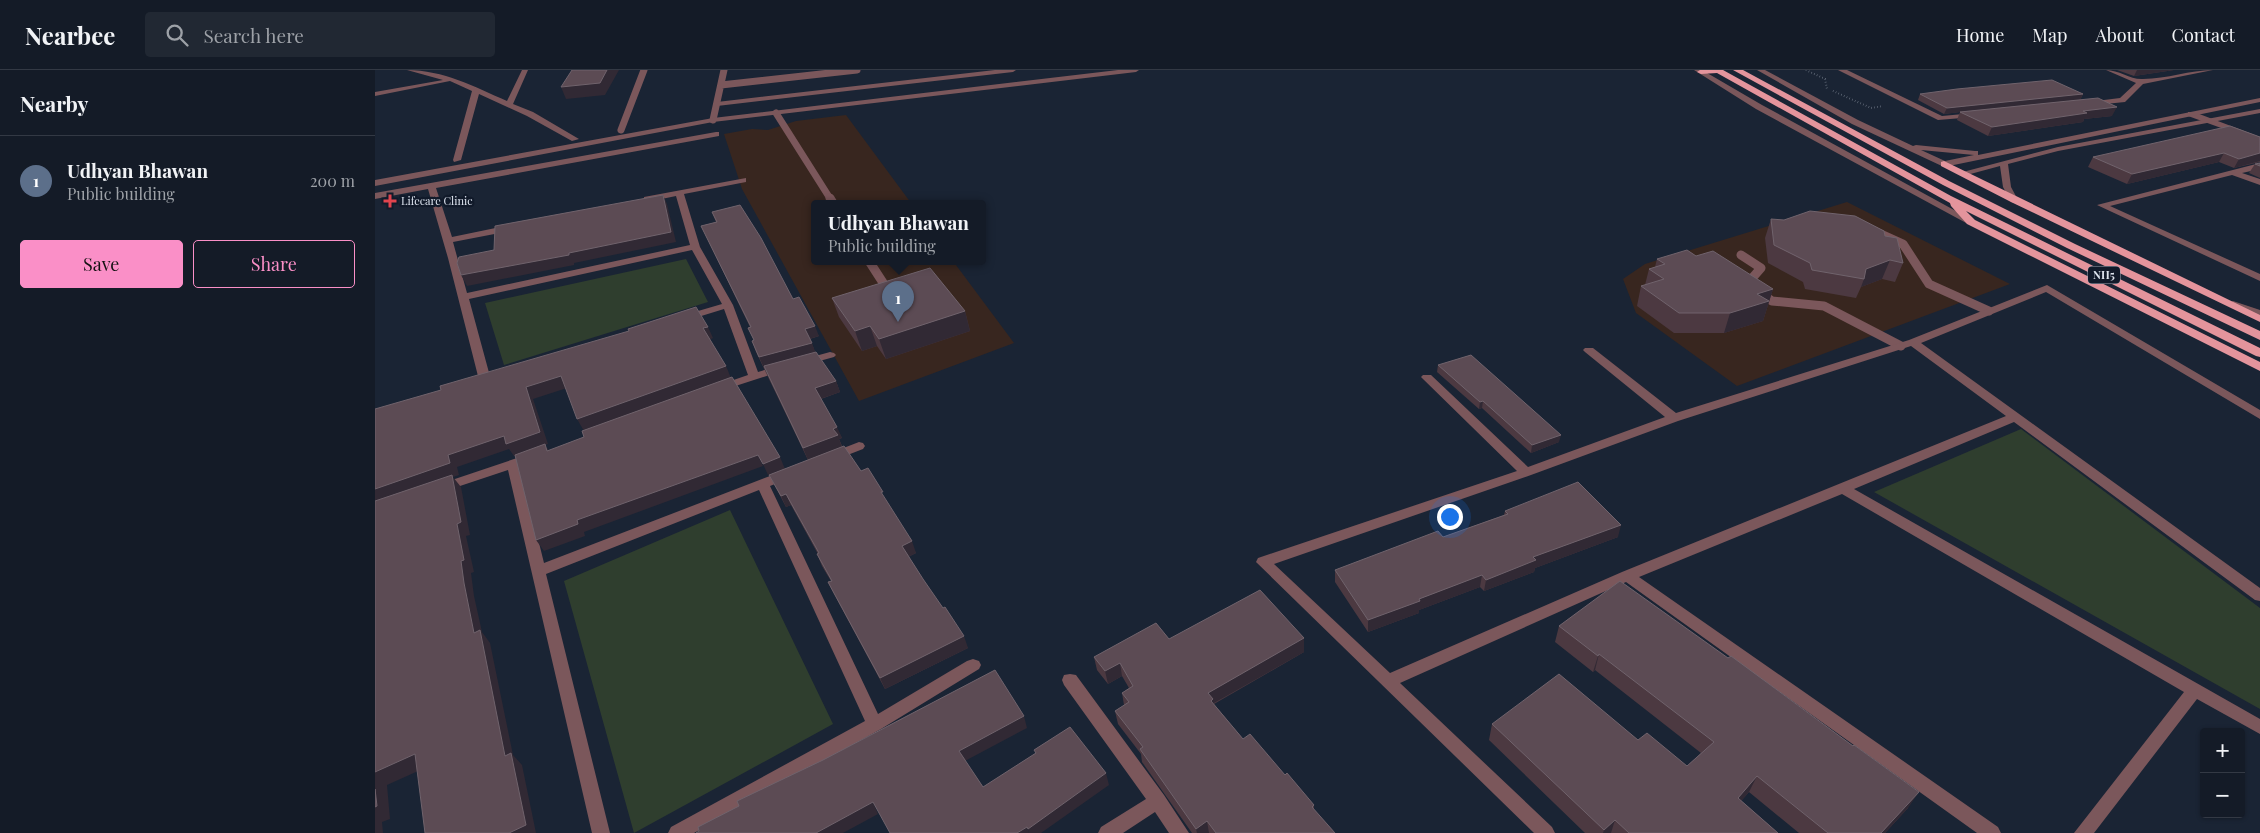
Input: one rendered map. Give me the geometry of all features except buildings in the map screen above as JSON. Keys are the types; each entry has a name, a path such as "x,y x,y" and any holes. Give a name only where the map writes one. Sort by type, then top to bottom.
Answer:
{"highway":[{"name":"NH5","path":"1718,70 1948,198 2260,353"},
{"path":"1699,71 1718,70"},
{"name":"NH5","path":"1737,70 1946,183 2071,246 2260,336"},
{"path":"1944,164 2260,319"},
{"path":"1948,198 1971,222 2260,367"},
{"path":"2222,318 2245,312"}],"street":[{"path":"410,70 455,80 575,138"},
{"path":"509,105 525,70"},
{"path":"717,104 1013,70"},
{"path":"375,175 621,130 1084,70"},
{"path":"375,182 714,117 776,113 1136,70"},
{"path":"1760,70 1855,122 1944,164 2260,100"},
{"path":"1841,70 1941,118 1979,114"},
{"path":"2109,70 2141,82 2210,70"},
{"path":"1699,71 1971,222"},
{"path":"375,94 455,80"},
{"path":"2075,105 2123,100 2141,82"},
{"path":"457,160 476,90"},
{"path":"1963,173 2059,149 2260,111"},
{"path":"2191,114 2260,140"},
{"path":"375,196 716,134"},
{"path":"1906,146 1991,154"},
{"path":"2004,162 2007,186 2014,200"},
{"path":"2260,166 2101,205 2260,278"},
{"path":"2234,173 2260,182"},
{"path":"641,200 743,180"},
{"path":"431,186 450,240 462,297 485,380"},
{"path":"679,192 695,247 728,305 754,376"},
{"path":"450,240 517,226"},
{"path":"462,297 695,247"},
{"path":"1546,833 1263,562 1526,472 1674,418 1907,344 2047,288 2260,415"},
{"path":"2226,302 2260,313"},
{"path":"672,322 728,305"},
{"path":"1907,344 2015,417 2260,596"},
{"path":"1589,350 1674,418"},
{"path":"708,392 754,376 830,355"},
{"path":"1427,377 1526,472"},
{"path":"1389,681 1627,576 2015,417"},
{"path":"824,460 859,446"},
{"path":"430,492 541,453"},
{"path":"513,463 601,833"},
{"path":"539,572 798,470"},
{"path":"763,484 875,724"},
{"path":"1843,489 2260,727"},
{"path":"1627,576 1992,833"},
{"path":"677,833 875,724 973,665"},
{"path":"1070,680 1180,833"},
{"path":"2083,833 2195,690"},
{"path":"1107,833 1158,801"}],"lane":[{"path":"621,130 644,70"},
{"path":"714,117 724,70"},
{"path":"721,86 857,70"},
{"path":"776,113 831,200"},
{"path":"1865,228 1903,244 1910,252 1929,284 1989,311"},
{"path":"1741,255 1761,268 1747,284 1769,300 1824,306 1907,344"},
{"path":"872,265 889,292"}],"path":[{"path":"1806,70 1825,79 1826,88 1871,108 1886,106"}],"shaded area":[{"path":"846,115 909,200 811,200 811,265 956,265 1014,343 859,401 742,189 724,134 752,129 768,130 796,121"},
{"path":"1847,202 2010,284 1737,386 1636,313 1623,279 1645,264"}],"green space":[{"path":"686,259 708,302 504,365 485,303"},
{"path":"2021,429 2260,608 2260,709 1874,492"},
{"path":"730,510 833,724 634,833 564,581"}],"place":[{"name":"Lifecare Clinic","path":"390,201"},
{"name":"Udhyan Bhawan","path":"898,322"}]}
